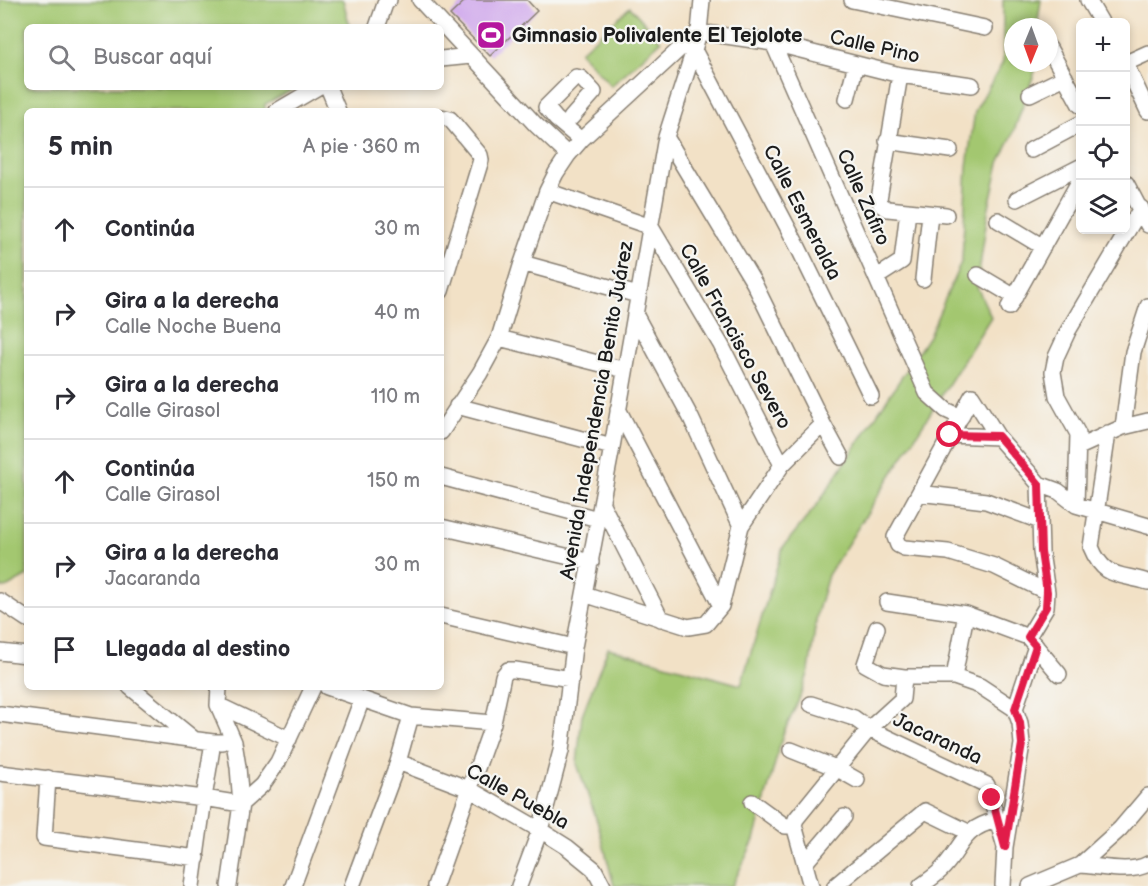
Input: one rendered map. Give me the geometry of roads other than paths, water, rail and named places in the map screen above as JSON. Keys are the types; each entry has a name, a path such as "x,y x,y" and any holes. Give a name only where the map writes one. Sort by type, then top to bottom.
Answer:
{"street":[{"path":"378,24 385,4 389,0"},
{"path":"420,0 442,24"},
{"name":"Avenida Independencia Benito Juárez","path":"519,886 540,830 561,751 572,679 574,647 612,447 666,137 699,32 702,0"},
{"path":"852,0 985,27"},
{"path":"1088,0 1099,18"},
{"path":"444,26 536,126 568,155"},
{"path":"444,425 480,373 499,338 522,263 547,191 556,173 581,140 699,32"},
{"name":"Calle Pino","path":"699,32 774,43 900,75 972,85"},
{"name":"Calle Zafiro","path":"774,43 927,393 946,410 961,417"},
{"name":"Calle Esmeralda","path":"694,50 798,247 871,396"},
{"path":"1130,61 1148,52"},
{"path":"444,59 471,56"},
{"path":"1030,94 1073,85 1058,62"},
{"path":"847,99 856,64"},
{"path":"1129,72 1148,111"},
{"path":"900,75 879,199 881,205 888,209 938,214 922,279"},
{"path":"571,118 594,92 581,78 576,77 546,106 556,119 581,140"},
{"path":"282,108 313,90"},
{"path":"329,90 337,108"},
{"path":"444,118 450,120 480,155 481,160 444,281"},
{"path":"1031,150 1076,126"},
{"path":"666,137 754,283 841,457"},
{"path":"887,141 950,150"},
{"path":"1017,199 1076,168"},
{"path":"978,275 1012,302 1076,187"},
{"path":"547,191 651,227"},
{"path":"1130,191 1148,225"},
{"path":"1076,505 1078,434 1057,396 1053,372 1056,357 1068,331 1141,208"},
{"path":"877,277 902,261 908,211"},
{"path":"998,220 1042,247"},
{"name":"Calle Francisco Severo","path":"651,227 721,345 782,465"},
{"path":"522,263 638,295"},
{"path":"1123,427 1133,352 1148,306"},
{"path":"635,314 692,418 741,526"},
{"path":"499,338 625,370"},
{"path":"1047,592 994,566 948,552 904,548 898,545 895,537 972,396 998,436 1039,484 1058,491 1076,505 1148,526"},
{"path":"457,406 612,447"},
{"path":"618,409 721,606"},
{"path":"1079,447 1123,427 1148,421"},
{"path":"584,594 688,627 706,624 721,606 741,526 782,465 823,424"},
{"path":"1108,433 1091,547 1098,563 1108,572 1148,582"},
{"path":"950,435 998,436"},
{"path":"444,478 600,512 661,619"},
{"path":"1003,886 1005,847 1022,744 1020,723 1015,709 1032,642 1046,607 1047,592 1041,552 1039,484"},
{"path":"919,493 986,501 1040,521"},
{"path":"444,528 591,562"},
{"path":"0,601 24,618"},
{"path":"887,602 966,614 1032,642 1059,674"},
{"path":"954,677 966,614"},
{"path":"444,617 574,647"},
{"path":"877,628 865,664 882,674 904,677 954,677 980,686 1015,709"},
{"path":"0,652 24,655"},
{"path":"435,886 493,723 503,676 508,670 515,670 572,679"},
{"path":"811,886 794,825 796,819 869,729 902,699 904,677"},
{"path":"134,690 195,740"},
{"path":"219,690 218,705 234,742 241,804 229,886"},
{"path":"241,804 262,785 278,762 312,690"},
{"path":"336,690 411,716 493,723"},
{"path":"293,886 362,699"},
{"name":"Jacaranda","path":"811,704 854,718 869,729 987,784 1005,847"},
{"path":"218,705 289,739"},
{"path":"0,714 195,740 234,742"},
{"path":"352,886 398,762 411,716"},
{"path":"192,886 213,742"},
{"path":"791,750 836,768 857,780"},
{"name":"Calle Puebla","path":"398,762 469,789 540,830 567,847 594,869 603,886"},
{"path":"0,773 241,804"},
{"path":"48,778 44,838 196,858"},
{"path":"1030,886 1080,865 1120,829 1148,796"},
{"path":"752,802 785,826 794,825"},
{"path":"835,886 925,811 968,832"},
{"path":"805,863 844,817"},
{"path":"921,886 940,871 968,832 997,820"},
{"path":"1080,865 1142,868 1148,864"},
{"path":"588,886 594,869"}],"place":[{"name":"Gimnasio Polivalente El Tejolote","path":"491,35"}]}
